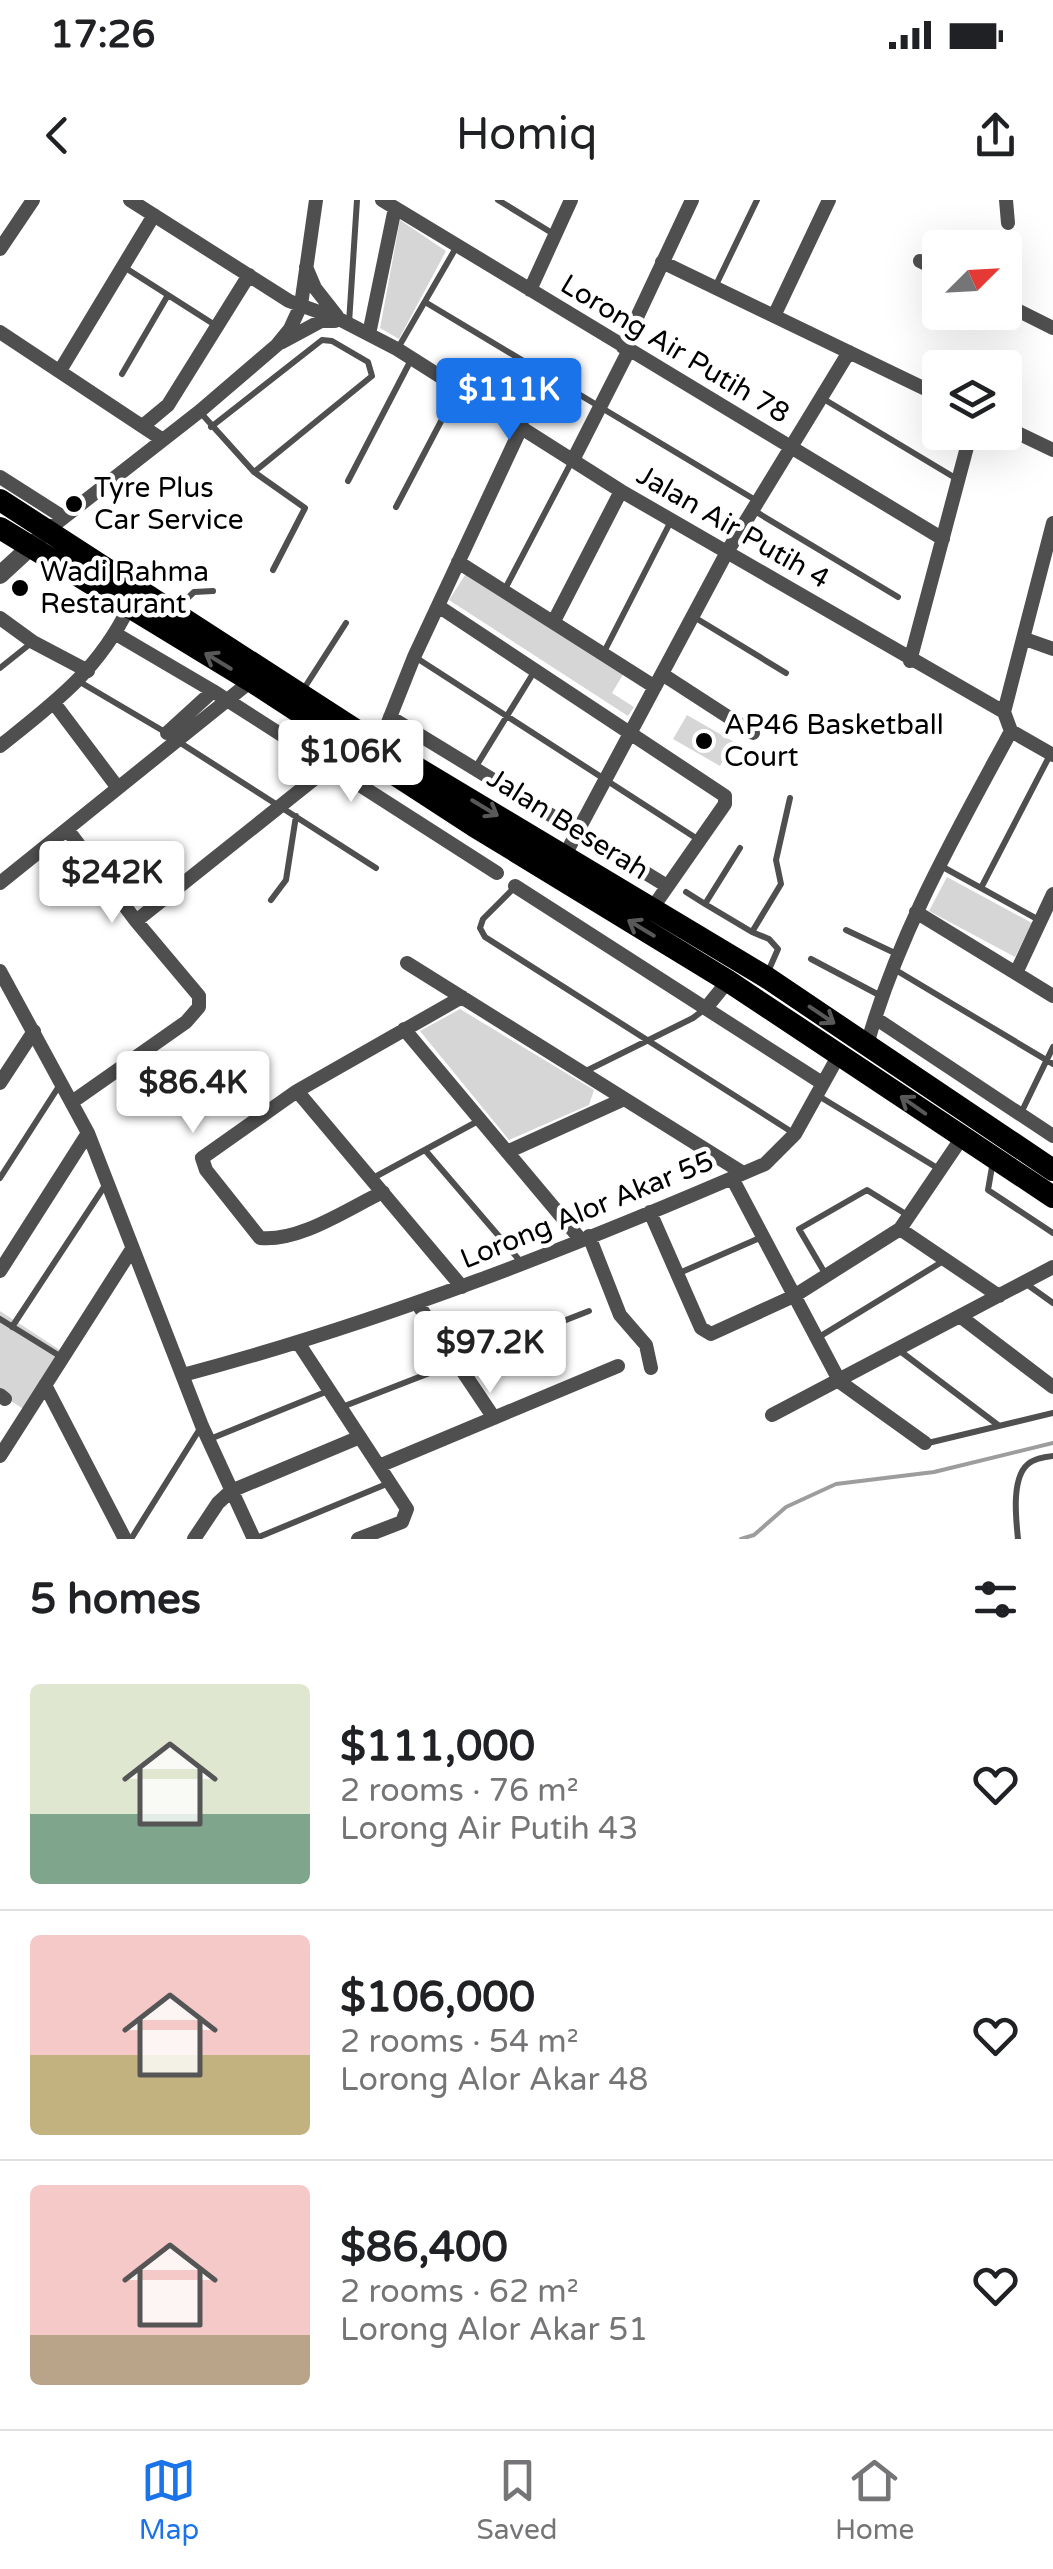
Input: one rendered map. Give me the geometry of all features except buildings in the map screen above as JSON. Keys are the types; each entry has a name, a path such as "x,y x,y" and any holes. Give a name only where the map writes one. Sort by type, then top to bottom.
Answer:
{"highway":[{"name":"Jalan Beserah","path":"0,500 56,523 175,611 379,745 766,977 1053,1170"},
{"name":"Jalan Beserah","path":"0,528 252,682 474,826 728,980 1053,1197"}],"street":[{"path":"0,249 33,200"},
{"name":"Jalan Air Putih 4","path":"130,200 301,305 398,349 620,490 1004,712"},
{"path":"277,345 301,305 316,200"},
{"path":"530,290 571,200"},
{"path":"572,460 692,200"},
{"path":"774,316 829,200"},
{"path":"1006,200 1008,224"},
{"path":"370,334 388,204"},
{"name":"Lorong Air Putih 78","path":"388,204 942,539"},
{"path":"60,369 154,215"},
{"path":"662,262 922,387"},
{"path":"305,264 315,288 345,322"},
{"path":"144,425 168,404 249,276"},
{"path":"1022,312 1053,328"},
{"path":"0,575 56,523 200,412 277,345 322,321 345,322"},
{"path":"0,332 163,440"},
{"path":"565,856 727,552 849,352"},
{"path":"379,745 414,656 522,426"},
{"path":"1022,435 1053,450"},
{"path":"910,661 966,450"},
{"path":"0,477 56,523"},
{"path":"554,620 620,490"},
{"path":"1052,754 1010,731 1004,712 1053,523"},
{"path":"458,562 603,653 754,733"},
{"path":"438,606 725,796 725,804 650,910"},
{"path":"0,746 84,677 116,634 130,607"},
{"path":"0,618 84,677"},
{"path":"116,634 213,690 497,873"},
{"path":"1025,639 1053,649"},
{"path":"173,737 252,682"},
{"path":"0,882 118,788 173,737 213,690"},
{"path":"54,703 118,788"},
{"path":"390,717 667,886"},
{"path":"867,1045 916,912 1010,731"},
{"path":"136,920 353,748"},
{"path":"454,846 474,826"},
{"path":"67,829 199,996 199,1007 186,1022 72,1102"},
{"path":"516,886 706,1008 819,1089"},
{"path":"1016,973 1053,894"},
{"path":"916,912 1053,996"},
{"path":"407,963 624,1099 738,1176 763,1236 840,1382 925,1443"},
{"path":"1,976 88,1133 205,1433 254,1539"},
{"path":"706,1008 728,980"},
{"path":"383,1192 274,1239 255,1235 206,1170 202,1158 297,1091 462,997"},
{"path":"875,1018 1053,1136"},
{"path":"404,1029 585,1238 620,1315 646,1346 651,1368"},
{"path":"0,1083 34,1031"},
{"name":"Lorong Alor Akar 55","path":"182,1375 299,1344 462,1288 766,1164 795,1134 840,1053"},
{"path":"297,1091 462,1288"},
{"path":"507,1152 624,1099"},
{"path":"1,1266 88,1133"},
{"path":"650,1212 701,1328 710,1334 794,1296 904,1223 961,1139"},
{"path":"904,1223 946,1260 999,1296"},
{"path":"0,1456 132,1249"},
{"path":"772,1415 1053,1267"},
{"path":"417,1303 494,1418"},
{"path":"961,1317 1053,1386"},
{"path":"299,1344 407,1508 402,1522 358,1539"},
{"path":"379,1466 618,1366"},
{"path":"45,1385 128,1539"},
{"path":"194,1539 218,1503 231,1492 360,1437"}],"lane":[{"path":"345,322 357,200"},
{"path":"498,200 555,235"},
{"path":"714,287 757,200"},
{"path":"398,349 458,246"},
{"path":"122,266 216,326"},
{"path":"122,374 168,295"},
{"path":"425,302 600,405 898,597"},
{"path":"211,427 322,340 332,341 368,362 372,376 254,472"},
{"path":"348,481 412,358"},
{"path":"396,508 459,387"},
{"path":"821,398 958,480"},
{"path":"200,412 254,472 305,508 273,570"},
{"path":"505,589 572,460"},
{"path":"603,653 672,520"},
{"path":"175,611 183,598 194,592 213,591"},
{"path":"693,616 786,672"},
{"path":"302,693 346,624"},
{"path":"0,668 33,642"},
{"path":"414,656 699,840"},
{"path":"475,769 534,671"},
{"path":"84,677 376,868"},
{"path":"981,888 1052,754"},
{"path":"752,932 782,884 776,860 790,798"},
{"path":"272,900 286,880 296,816"},
{"path":"704,904 740,848"},
{"path":"939,865 1040,920"},
{"path":"516,886 483,919 480,928 485,937 795,1134"},
{"path":"686,892 769,939 778,949 766,977"},
{"path":"846,930 1050,1062"},
{"path":"811,960 883,996"},
{"path":"582,1073 706,1008"},
{"path":"1020,1114 1050,1062 1053,1047"},
{"path":"0,1178 62,1082"},
{"path":"819,1089 941,1170"},
{"path":"372,1178 480,1120"},
{"path":"425,1150 522,1263"},
{"path":"994,1160 988,1190 1053,1233"},
{"path":"12,1327 107,1183"},
{"path":"827,1276 799,1229 867,1190 904,1223"},
{"path":"676,1274 763,1236"},
{"path":"816,1338 946,1260"},
{"path":"1024,1283 1053,1303"},
{"path":"340,1408 589,1311"},
{"path":"0,1319 63,1358"},
{"path":"899,1350 999,1426"},
{"path":"128,1539 205,1433 330,1391"},
{"path":"925,1443 1053,1413"},
{"path":"1018,1539 1016,1509 1023,1472 1028,1464 1053,1456"},
{"path":"254,1539 390,1483"}],"shaded area":[{"path":"400,220 446,251 399,339 380,328"},
{"path":"467,572 624,673 612,693 634,707 628,716 449,600"},
{"name":"AP46 Basketball Court","path":"687,715 734,742 720,766 673,739"},
{"path":"947,877 1032,923 1015,957 929,911"},
{"path":"460,1009 594,1090 589,1105 509,1140 420,1031"},
{"path":"0,1311 63,1352 25,1410 0,1394"}],"waterway":[{"path":"741,1539 754,1535 786,1507 836,1484 934,1472 1053,1443"}],"place":[{"name":"Tyre Plus Car Service","path":"74,504"},
{"name":"Wadi Rahma Restaurant","path":"20,588"},
{"name":"AP46 Basketball Court","path":"704,741"}]}
